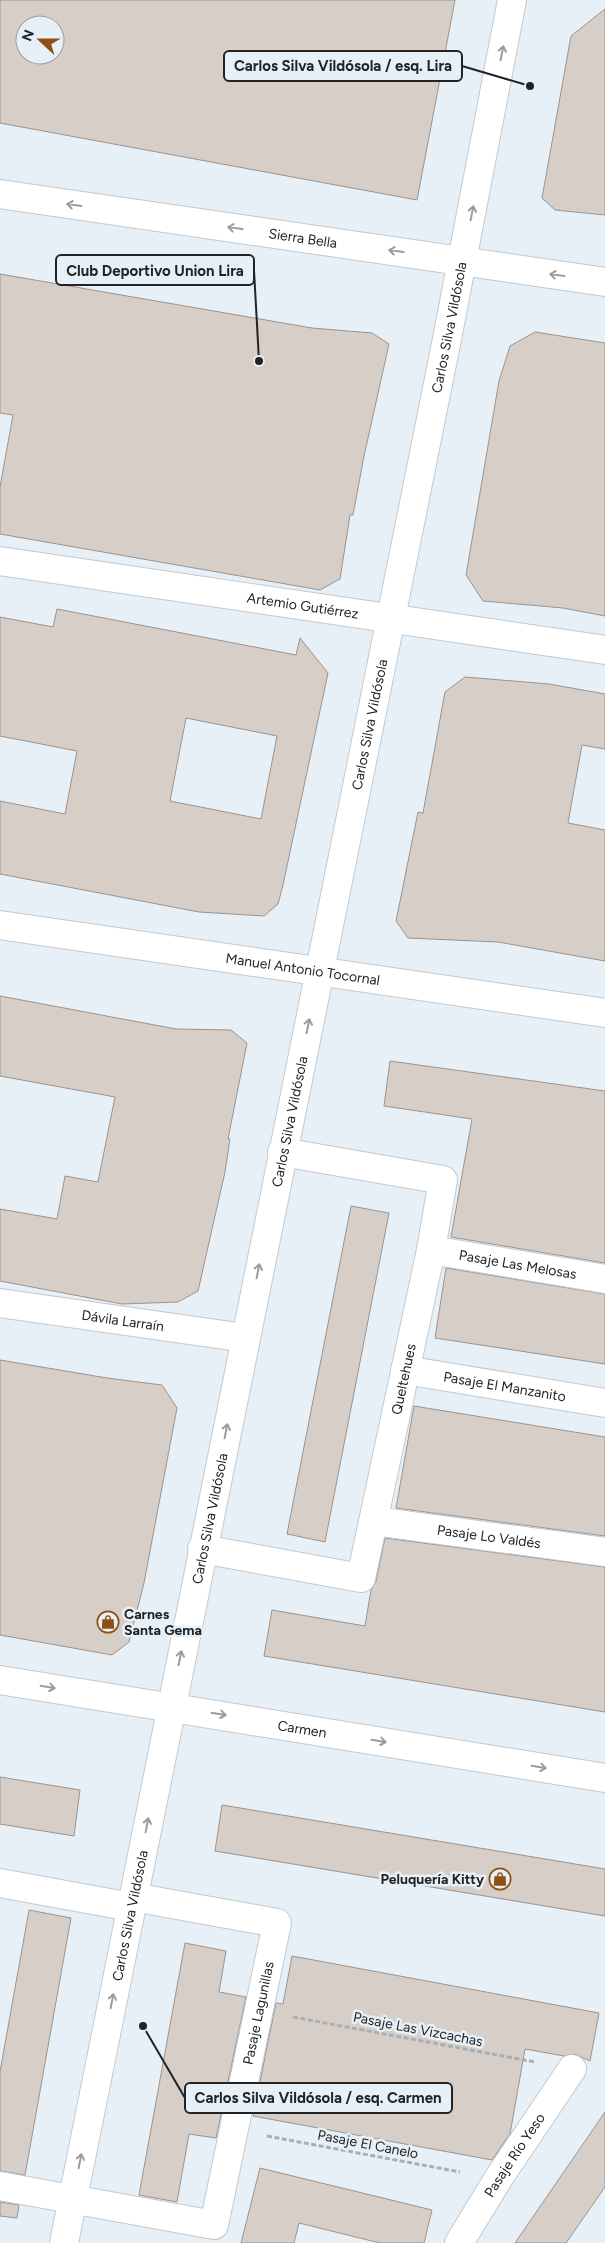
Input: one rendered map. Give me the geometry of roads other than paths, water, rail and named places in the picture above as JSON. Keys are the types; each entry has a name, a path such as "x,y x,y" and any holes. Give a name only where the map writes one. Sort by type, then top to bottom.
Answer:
{"street":[{"name":"Carlos Silva Vildósola","path":"64,2243 202,1549 463,261 512,0"},
{"name":"Sierra Bella","path":"0,194 605,282"},
{"name":"Artemio Gutiérrez","path":"0,561 605,650"},
{"name":"Manuel Antonio Tocornal","path":"0,925 605,1014"},
{"name":"Queltehues","path":"202,1549 361,1578 430,1250 443,1180 282,1152"},
{"name":"Pasaje Las Melosas","path":"430,1250 605,1279"},
{"name":"Dávila Larraín","path":"0,1302 245,1338"},
{"name":"Pasaje El Manzanito","path":"405,1370 605,1403"},
{"name":"Pasaje Lo Valdés","path":"374,1521 605,1552"},
{"name":"Carmen","path":"0,1680 171,1706 605,1778"},
{"path":"0,1883 132,1902"},
{"name":"Pasaje Lagunillas","path":"72,2200 214,2224 277,1923 132,1902"},
{"name":"Pasaje Río Yeso","path":"458,2243 498,2179 572,2069"},
{"path":"0,2186 72,2200"}],"place":[{"name":"Carlos Silva Vildósola / esq. Lira","path":"530,86"},
{"name":"Club Deportivo Union Lira","path":"259,361"},
{"name":"Carnes Santa Gema","path":"108,1622"},
{"name":"Peluquería Kitty","path":"500,1879"},
{"name":"Carlos Silva Vildósola / esq. Carmen","path":"143,2026"}]}
